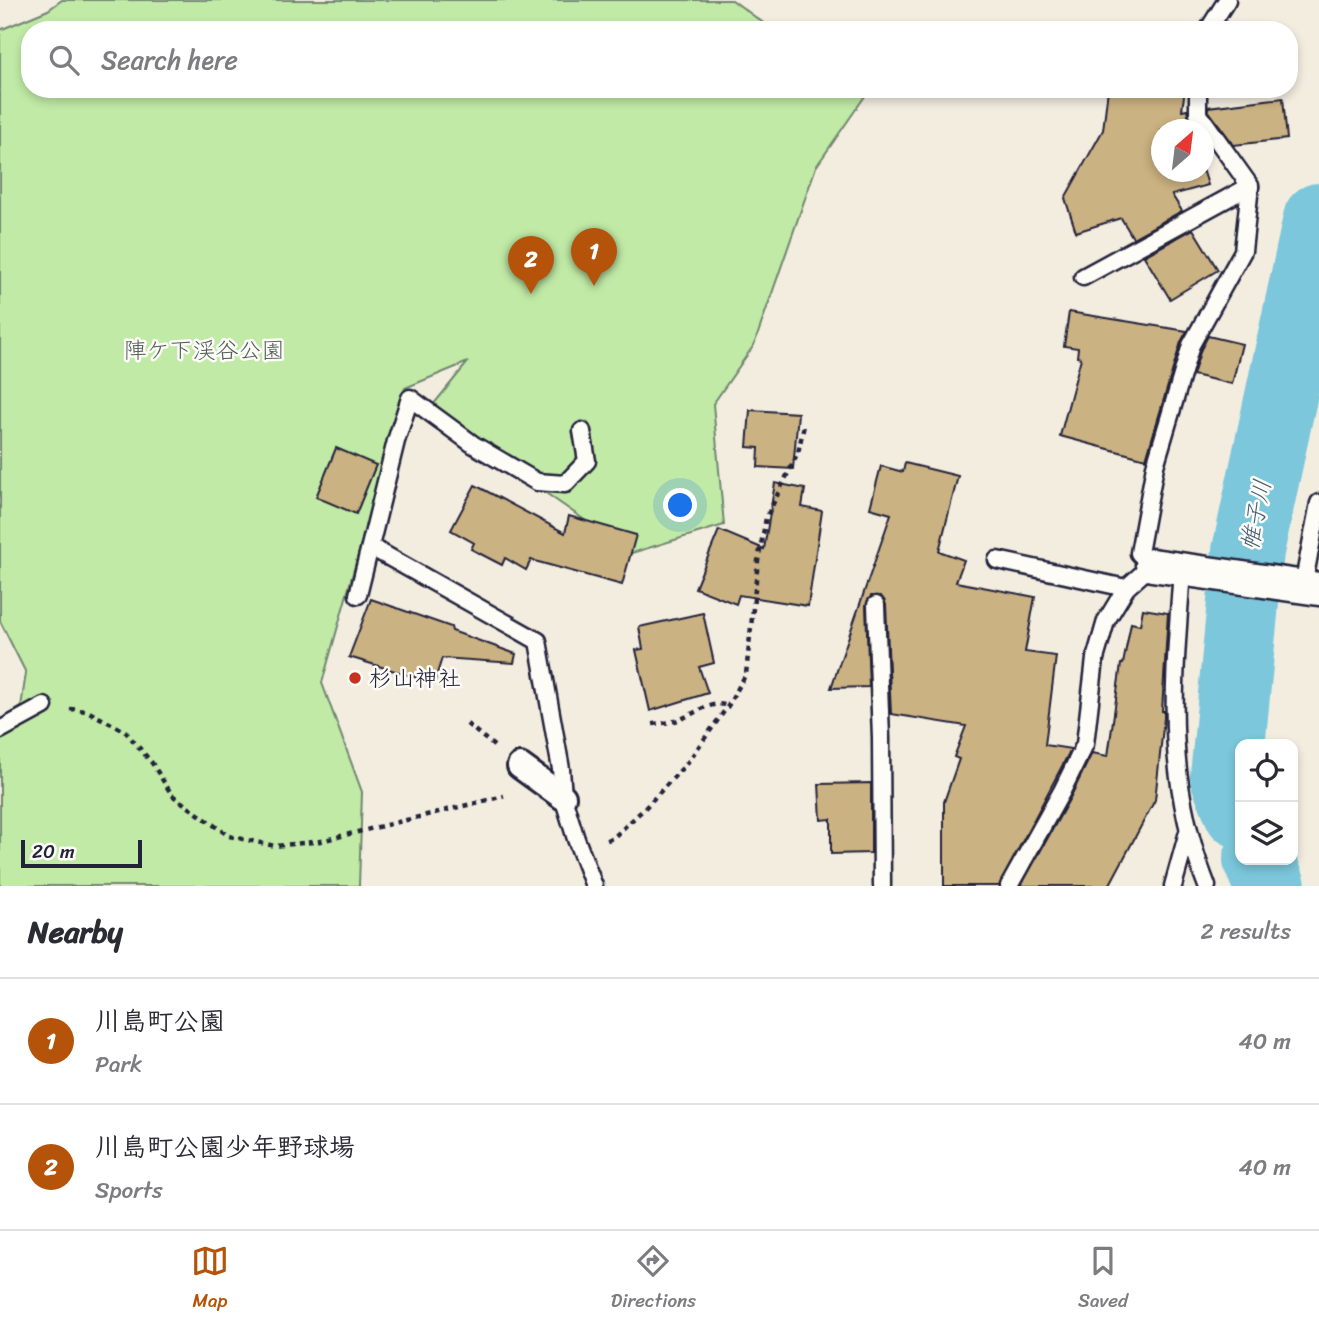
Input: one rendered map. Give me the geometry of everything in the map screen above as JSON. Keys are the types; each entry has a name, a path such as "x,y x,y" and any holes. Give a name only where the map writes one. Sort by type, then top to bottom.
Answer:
{"street":[{"path":"1176,569 1306,587"},
{"path":"520,766 564,797"}],"lane":[{"path":"1214,21 1227,0"},
{"path":"1176,569 1139,553 1155,466 1191,345 1243,251 1250,186 1198,113 1198,98"},
{"path":"1083,276 1250,186"},
{"path":"358,595 396,441 410,398 474,445 537,482 565,484 587,461 582,430"},
{"path":"1306,587 1319,503"},
{"path":"371,547 538,641 564,797 594,886"},
{"path":"997,560 1126,589 1176,569"},
{"path":"1176,569 1174,746 1188,832 1207,886"},
{"path":"1009,886 1085,744 1096,659 1106,621 1126,589"},
{"path":"876,605 881,738 882,886"},
{"path":"0,730 44,706"},
{"path":"1173,886 1188,832"}],"path":[{"path":"579,848 613,838 645,808 687,763 728,706 746,674 755,586 766,518 798,453 804,425"},
{"path":"653,724 675,721 719,702 728,706"},
{"path":"44,706 87,711 125,731 152,763 172,795 229,836 275,846 321,841 511,794 541,793 564,797"}],"green space":[{"name":"陣ケ下渓谷公園","path":"62,0 732,0 761,21 22,21 48,10"},
{"name":"陣ケ下渓谷公園","path":"21,21 21,98 864,98 816,167 754,345 713,404 724,525 632,553 428,411 468,362 405,388 322,683 362,792 359,886 0,886 0,720 21,707 26,673 0,621 0,30"}],"building":[{"path":"1107,98 1184,98 1182,110 1187,109 1190,119 1151,119 1151,182 1207,182 1208,185 1172,195 1182,211 1133,238 1121,218 1076,232 1065,198 1103,130"},
{"path":"1283,98 1287,139 1234,145 1208,110 1208,107"},
{"path":"1193,229 1218,270 1170,299 1144,256"},
{"path":"1069,312 1187,331 1181,342 1146,459 1060,436 1081,358 1077,357 1078,348 1064,346"},
{"path":"1208,336 1242,344 1232,384 1193,375"},
{"path":"750,410 798,413 793,469 758,467 759,448 747,447"},
{"path":"336,448 376,465 356,514 316,497"},
{"path":"905,463 958,476 939,551 964,560 956,582 1035,597 1025,652 1056,656 1045,745 1071,749 999,886 944,886 944,802 959,759 954,757 966,726 891,714 886,605 881,596 871,596 866,605 869,687 831,688 891,514 870,508 881,466 903,472"},
{"path":"775,483 805,489 802,507 822,511 808,606 739,595 736,604 695,588 719,530 764,549"},
{"path":"475,485 565,533 569,516 636,535 622,585 531,560 526,570 505,558 502,565 471,549 474,543 451,530"},
{"name":"杉山神社","path":"371,599 451,627 452,631 516,654 514,663 442,658 434,683 349,657"},
{"path":"1143,609 1168,613 1162,711 1164,718 1155,800 1109,886 1021,886 1092,753 1108,756 1121,664 1131,623 1140,625"},
{"path":"703,613 714,663 699,667 708,693 650,711 636,650 643,649 639,627"},
{"path":"871,783 871,853 831,854 831,819 821,820 819,784"}],"waterway":[{"name":"帷子川","path":"1236,802 1226,777 1248,551 1319,219"},
{"name":"帷子川","path":"1261,865 1270,886"}],"place":[{"name":"川島町公園","path":"594,286"},
{"name":"川島町公園少年野球場","path":"531,294"},
{"name":"杉山神社","path":"355,678"}]}
